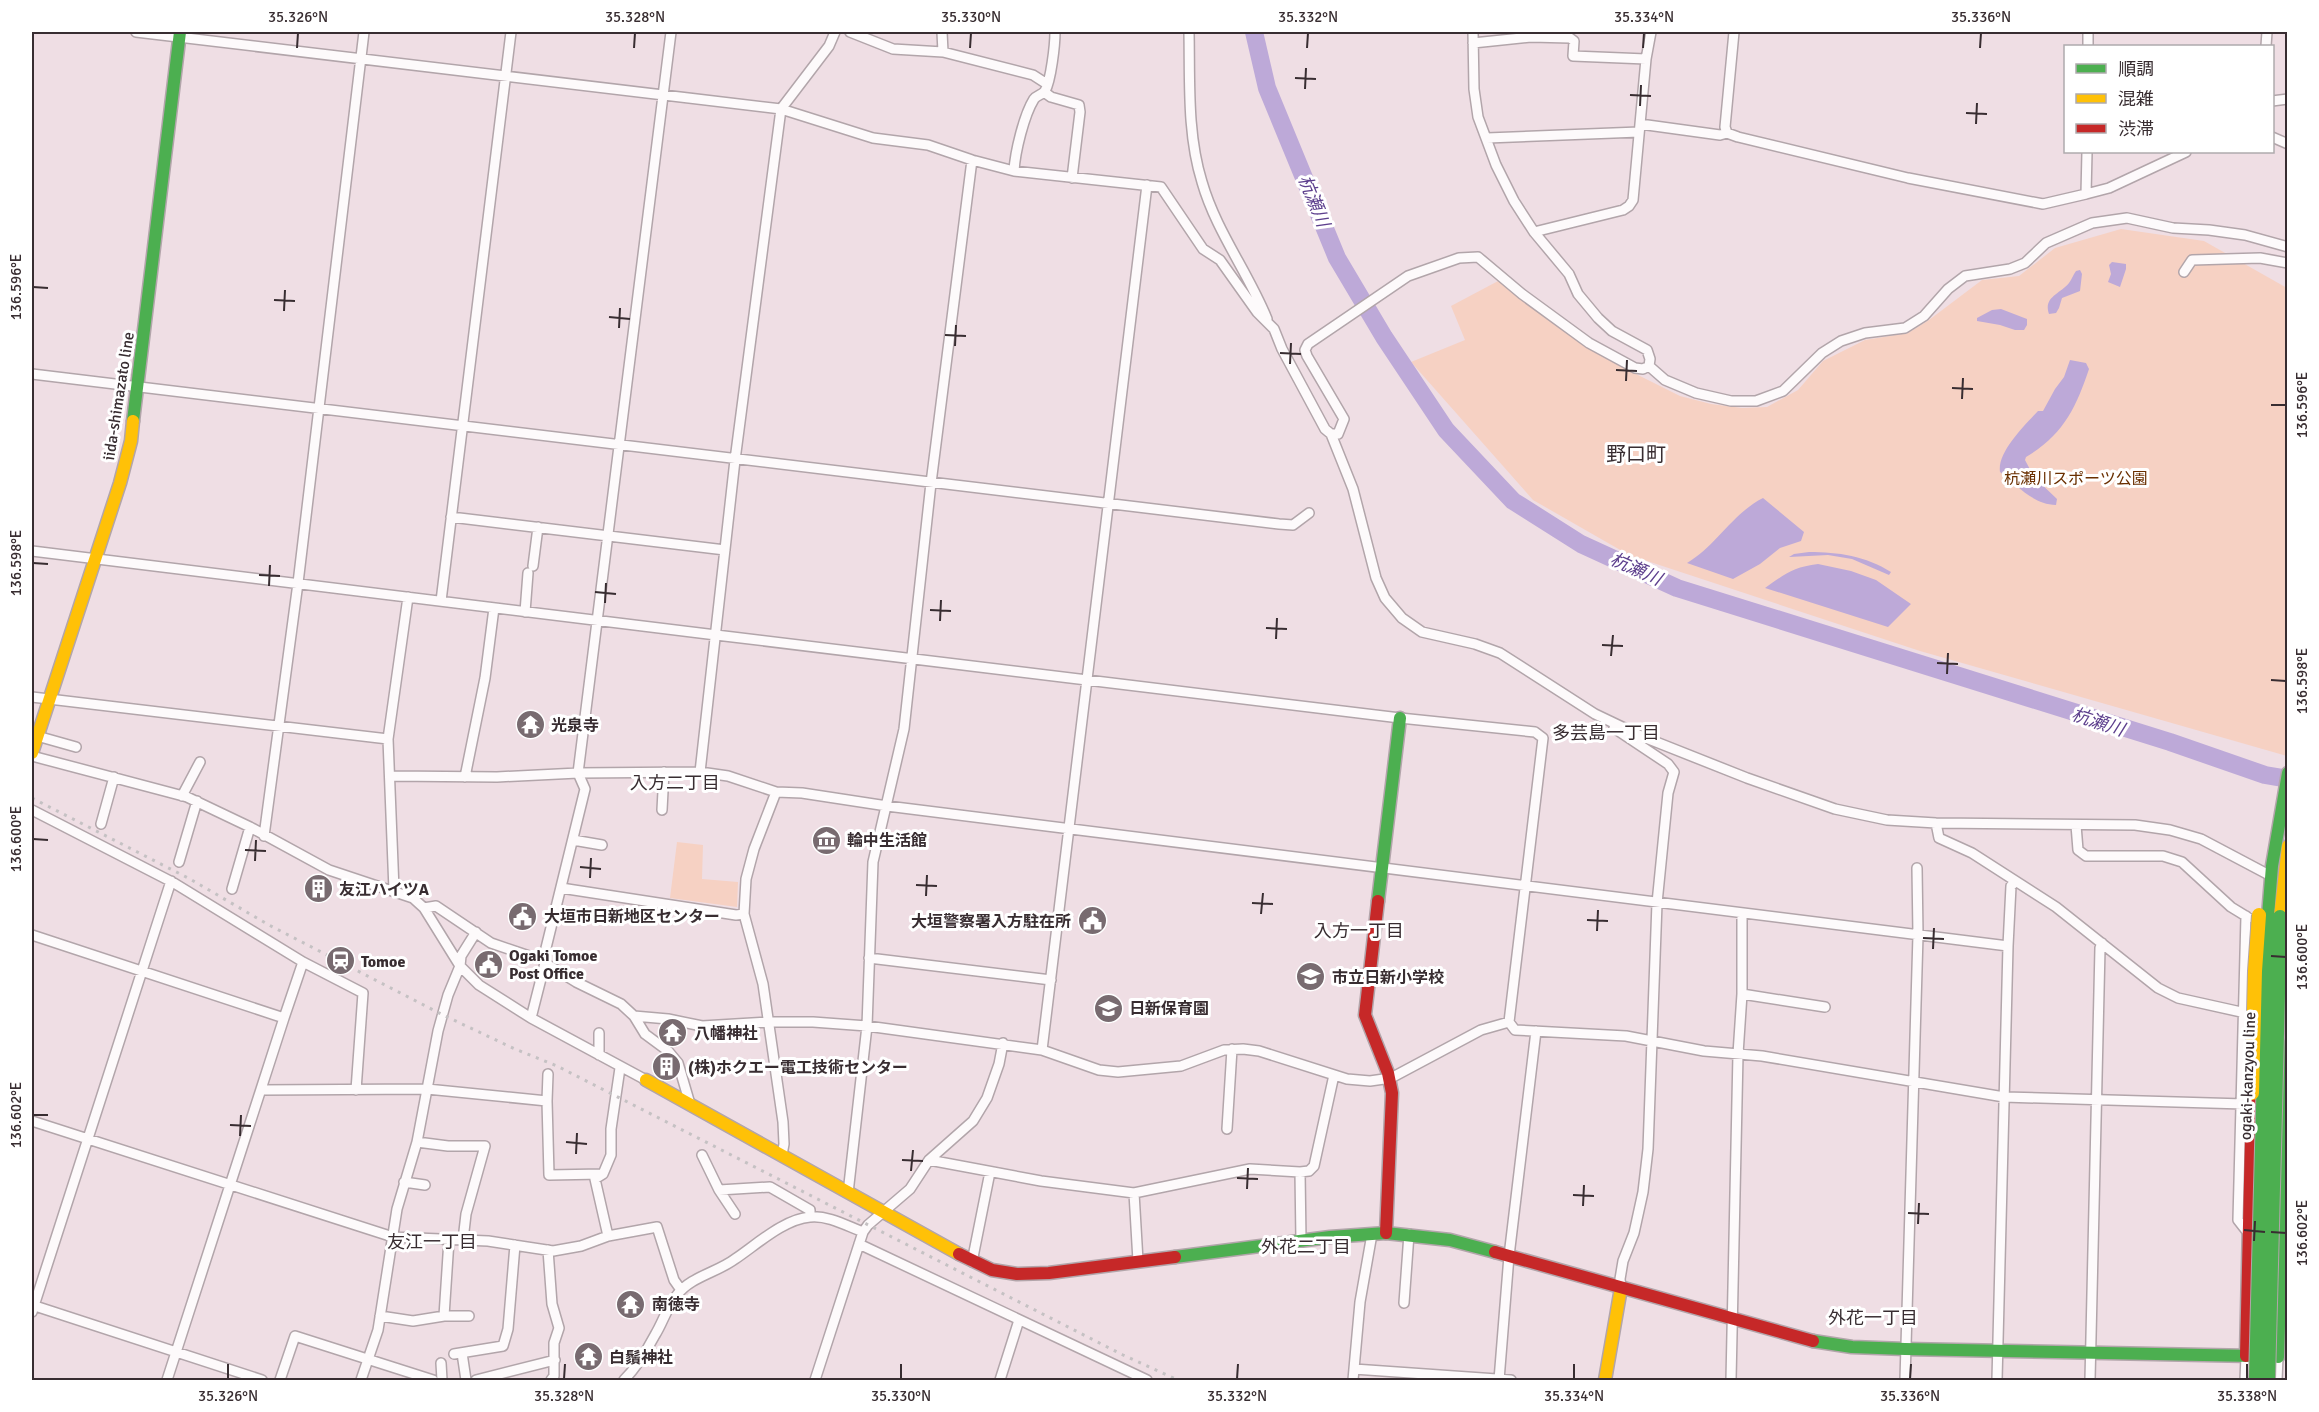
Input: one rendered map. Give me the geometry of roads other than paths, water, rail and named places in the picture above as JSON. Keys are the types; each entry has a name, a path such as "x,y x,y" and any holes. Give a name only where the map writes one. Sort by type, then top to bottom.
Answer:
{"main road":[{"name":"iida-shimazato line","path":"33,745 120,483 131,441 180,34"},
{"path":"1379,1234 1392,1093 1391,1078 1365,1015 1400,718"},
{"name":"ogaki-kanzyou line","path":"2256,1380 2267,916 2276,878 2288,773"},
{"name":"ogaki-kanzyou line","path":"2276,878 2288,846"},
{"path":"2267,916 2288,956"},
{"path":"2246,1356 2249,1234 2245,1101 2255,971 2267,916"},
{"name":"ogaki-kanzyou line","path":"2267,916 2268,1380"},
{"path":"646,1080 882,1213 972,1262 992,1270 1017,1274 1049,1273 1301,1241 1379,1234 1408,1234 1450,1240 1816,1342 1852,1347 1905,1349 2283,1357 2288,1046"},
{"path":"1605,1380 1621,1288"}],"street":[{"path":"136,32 180,34 781,109 873,138 928,145 1014,171 1161,187 1203,249 1220,260 1257,312 1267,320"},
{"path":"264,836 298,583 364,32"},
{"path":"441,601 511,32"},
{"path":"531,1018 585,789 579,773 670,32"},
{"path":"700,772 735,460 781,109 829,46 835,32"},
{"path":"850,32 893,49 943,52 1033,75 1046,88 1051,98 1079,105 1072,178"},
{"path":"942,32 943,52"},
{"path":"1014,171 1014,162 1026,119 1035,97 1046,88 1055,32"},
{"path":"1189,32 1192,139 1202,182 1217,221 1267,320 1274,329 1282,349 1325,429 1331,434 1353,489 1376,578 1385,598 1402,618 1422,632 1475,644 1500,653 1595,714 1668,764 1674,772 1668,793 1657,903 1648,1149 1643,1192 1634,1233 1623,1261 1621,1288"},
{"path":"1331,434 1338,434 1344,419 1307,356 1305,350 1308,344 1408,276 1459,258 1478,257 1522,294 1589,343 1635,368 1643,369 1648,366 1650,359 1647,350 1612,331 1598,318 1578,294 1569,274 1534,232 1514,201 1496,165 1478,117 1474,89 1473,32"},
{"path":"1534,232 1623,210 1629,206 1635,192 1646,59 1651,32"},
{"path":"1727,133 1725,127 1734,32"},
{"path":"1473,43 1531,37 1570,38 1574,40 1574,56 1646,59"},
{"path":"1486,138 1640,128 1720,135 1727,133 1908,178 2043,204 2109,188 2184,153"},
{"path":"2274,138 2288,144"},
{"path":"2086,153 2086,194"},
{"path":"848,1193 867,1026 873,862 904,729 931,483 972,160"},
{"path":"1042,1050 1089,679 1147,185"},
{"path":"1648,366 1665,380 1696,393 1731,401 1756,401 1783,391 1822,353 1841,341 1865,333 1905,328 1924,316 1948,289 1965,276 2010,269 2025,263 2046,243 2092,224 2127,218 2173,228 2245,235 2288,247"},
{"path":"2184,272 2192,260 2260,258 2288,262"},
{"path":"32,374 1279,525 1293,525 1309,513"},
{"path":"451,517 725,549"},
{"path":"525,612 538,527"},
{"path":"32,551 1400,718 1535,732 1543,738 1509,1022 1515,1030 1626,1036 1762,1056 2004,1097 2245,1101 2242,1013 2267,916"},
{"path":"394,890 388,740 408,597"},
{"path":"465,777 485,678 494,608"},
{"path":"32,697 388,740"},
{"path":"1595,714 1641,736 1835,809 1887,820 1936,823 2135,825 2170,830 2209,843 2276,878"},
{"path":"33,745 76,747"},
{"path":"33,745 114,777 197,801 343,876 394,890 413,898 424,908 460,966 479,985 531,1018 646,1080"},
{"path":"182,796 200,762"},
{"path":"662,810 664,772"},
{"path":"391,776 465,777 700,772 728,776 776,792 802,793 887,806 1383,867 1394,871 2007,946"},
{"path":"100,824 114,777"},
{"path":"776,792 754,849 746,879 744,914 763,984 769,1022 783,1122 782,1155"},
{"path":"179,862 197,801"},
{"path":"32,810 171,881 303,962 363,993 356,1090"},
{"path":"1936,823 1939,838 1971,853 2055,907 2158,988 2178,998 2288,1021"},
{"path":"2076,825 2078,850 2086,856 2173,858 2182,862 2231,907 2267,916 2288,933"},
{"path":"232,889 250,827"},
{"path":"573,840 602,845"},
{"path":"1905,1380 1918,935 1917,868"},
{"path":"171,881 32,1308 262,1380"},
{"path":"1997,1380 2007,946 2011,886 2015,882"},
{"path":"561,888 736,915 744,914"},
{"path":"424,908 436,906 491,943 543,960 576,982 621,1005 634,1016 645,1034 668,1051 678,1063 690,1104"},
{"path":"1731,1380 1738,1054 1742,994 1742,914"},
{"path":"361,1380 380,1316 397,1209 417,1142 438,1031 448,995 460,966 460,956 476,932"},
{"path":"32,935 284,1018"},
{"path":"2090,1380 2100,948 2102,943"},
{"path":"869,958 1051,980"},
{"path":"167,1380 303,962"},
{"path":"1742,994 1826,1007"},
{"path":"634,1016 668,1019 702,1026 769,1022 867,1026 1042,1050 1099,1070 1118,1072 1181,1066 1224,1050 1259,1051 1347,1079 1370,1081 1391,1078 1481,1029 1509,1022"},
{"path":"1499,1380 1509,1256 1536,1031"},
{"path":"598,1055 599,1033"},
{"path":"815,1380 863,1232 910,1189 929,1160 973,1121 987,1098 999,1064 1003,1043"},
{"path":"1227,1129 1232,1049"},
{"path":"608,1236 595,1179 603,1174 611,1155 611,1129 620,1068"},
{"path":"548,1074 549,1175 603,1174"},
{"path":"929,1160 1041,1181 1134,1193 1250,1169 1309,1171 1314,1166 1334,1075"},
{"path":"261,1090 427,1089 547,1101"},
{"path":"32,1121 393,1237 463,1240 548,1250 581,1246 608,1236 657,1227 674,1280 681,1290"},
{"path":"417,1142 448,1146 485,1146 466,1214 463,1240"},
{"path":"702,1155 719,1190 735,1214"},
{"path":"972,1262 990,1172"},
{"path":"1300,1172 1301,1241"},
{"path":"404,1182 425,1185"},
{"path":"719,1190 770,1187 810,1210 810,1216"},
{"path":"1134,1193 1138,1261"},
{"path":"624,1380 655,1336 666,1312 681,1290 735,1260 754,1243 795,1221 810,1216 834,1220 863,1232"},
{"path":"1353,1380 1360,1302 1379,1234"},
{"path":"1404,1303 1408,1234"},
{"path":"444,1316 448,1240"},
{"path":"859,1244 1147,1380"},
{"path":"466,1380 458,1353 503,1346 508,1329 515,1245"},
{"path":"548,1250 552,1304 559,1328 554,1343 554,1376 551,1380"},
{"path":"380,1316 413,1321 444,1316 469,1316"},
{"path":"1000,1380 1019,1320"},
{"path":"280,1380 295,1336 418,1378 433,1380"},
{"path":"2245,1380 2246,1356"},
{"path":"2277,1380 2283,1357"},
{"path":"476,1380 555,1360"},
{"path":"441,1363 442,1380"},
{"path":"1354,1369 1511,1380"}],"waterway":[{"name":"杭瀬川","path":"1254,32 1267,88 1337,258 1384,337 1446,430 1513,501 1581,544 1677,588 2170,742 2265,775 2288,779"}],"railway":[{"path":"32,798 190,879 269,925 443,1015 557,1066 1123,1355 1178,1380"}],"place":[{"name":"光泉寺","path":"530,725"},
{"name":"輪中生活館","path":"826,840"},
{"name":"友江ハイツA","path":"318,889"},
{"name":"大垣市日新地区センター","path":"523,916"},
{"name":"大垣警察署入方駐在所","path":"1092,921"},
{"name":"Tomoe","path":"340,961"},
{"name":"Ogaki Tomoe Post Office","path":"488,964"},
{"name":"市立日新小学校","path":"1311,977"},
{"name":"日新保育園","path":"1108,1008"},
{"name":"八幡神社","path":"673,1033"},
{"name":"(株)ホクエー電工技術センター","path":"667,1067"},
{"name":"南徳寺","path":"631,1304"},
{"name":"白鬚神社","path":"588,1357"}],"district":[{"name":"野口町","path":"1636,454"},
{"name":"多芸島一丁目","path":"1606,733"},
{"name":"入方二丁目","path":"675,783"},
{"name":"入方一丁目","path":"1359,931"},
{"name":"友江一丁目","path":"432,1242"},
{"name":"外花二丁目","path":"1306,1247"},
{"name":"外花一丁目","path":"1873,1318"}],"park label":[{"name":"杭瀬川スポーツ公園","path":"2076,478"}]}
